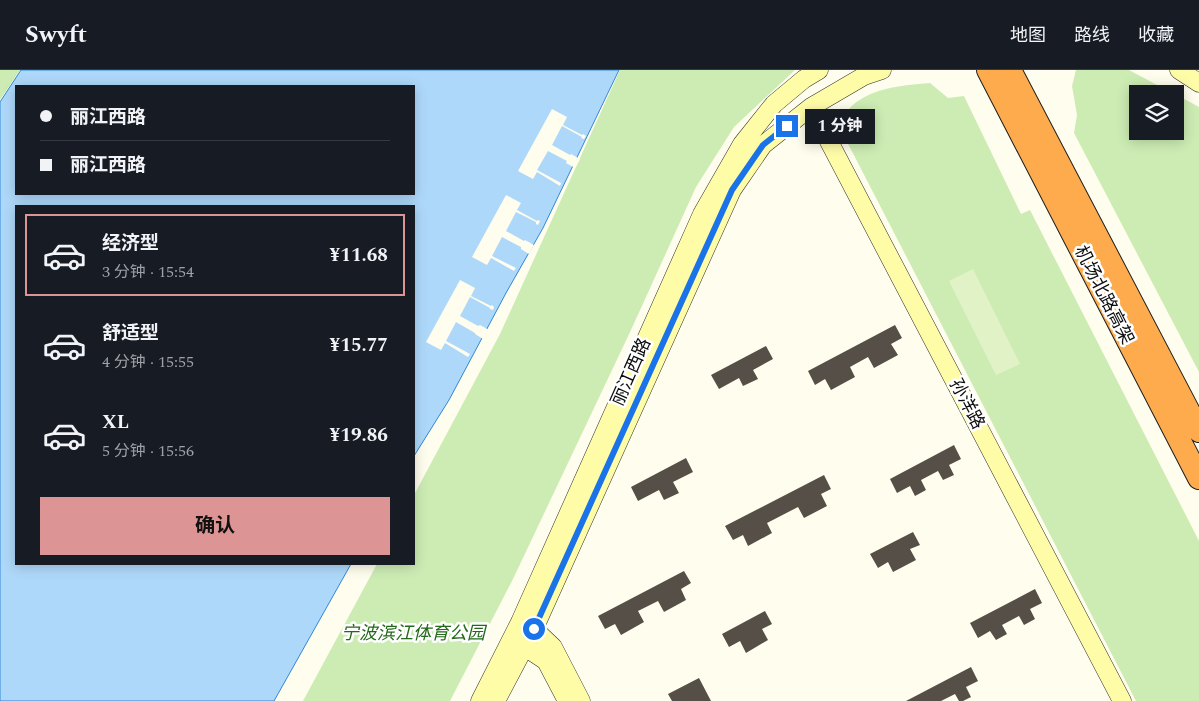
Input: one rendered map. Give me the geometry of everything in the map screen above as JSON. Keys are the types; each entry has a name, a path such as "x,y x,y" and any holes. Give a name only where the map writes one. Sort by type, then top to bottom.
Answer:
{"highway":[{"path":"988,70 1018,106"},
{"path":"1010,70 1018,106"},
{"name":"机场北路高架","path":"1018,106 1199,431"},
{"name":"机场北路高架","path":"1018,106 1199,478"}],"main road":[{"name":"丽江西路","path":"527,625 702,214 742,144 774,104 804,79 819,70"},
{"name":"丽江西路","path":"480,701 527,625 732,190 763,145 811,107 864,76 882,70"},
{"path":"1179,70 1199,83"},
{"name":"孙洋路","path":"811,107 1120,700"},
{"path":"527,625 553,647 580,701"},
{"name":"丽江西路","path":"496,701 517,644"},
{"path":"517,644 546,661 567,701"}],"green space":[{"path":"0,70 20,70 0,100"},
{"name":"宁波滨江体育公园","path":"620,70 795,70 734,127 696,187 631,330 513,579 450,701 303,701 376,565 415,565 415,493 500,334"},
{"path":"1076,70 1129,70 1157,85 1129,85 1129,140 1184,140 1184,99 1199,107 1199,372 1074,133 1077,115 1072,86"},
{"path":"930,83 948,98 964,96 1021,214 1030,210 1199,541 1199,701 1136,701 844,136 844,115 852,105 866,96 902,86"},
{"path":"973,269 1020,364 996,375 949,281"}],"water":[{"path":"21,70 619,70 543,228 449,400 415,454 415,205 15,205 15,565 350,565 274,701 0,701 0,102"}],"pier":[{"path":"552,109 567,117 563,125 586,136 584,139 581,138 562,126 552,145 580,159 578,163 575,168 566,163 567,161 548,151 537,170 561,183 560,186 537,172 533,179 518,171"},
{"path":"506,195 521,203 517,210 540,221 538,225 536,222 516,212 506,231 534,245 529,254 521,249 521,247 502,237 492,256 516,268 514,271 491,258 487,265 472,257"},
{"path":"460,280 475,288 471,296 494,307 493,310 490,309 470,297 460,316 489,330 483,339 456,322 446,341 470,354 468,357 445,343 441,350 426,342"}],"building":[{"path":"895,325 902,338 891,344 898,355 874,368 868,357 850,367 855,377 831,390 825,379 815,385 808,371"},
{"path":"766,346 773,359 753,370 758,379 743,386 739,378 719,389 711,375"},
{"path":"954,445 961,459 949,465 954,475 943,480 938,471 921,480 926,490 915,496 910,486 897,493 890,479"},
{"path":"686,458 693,472 673,482 679,493 664,500 659,490 638,501 631,487"},
{"path":"824,475 831,489 821,494 827,506 804,518 798,507 767,523 772,533 748,546 743,535 733,540 725,526"},
{"path":"913,532 920,545 910,549 916,560 893,572 888,562 878,568 870,554"},
{"path":"684,571 691,583 681,589 686,600 664,612 658,601 638,611 644,622 621,635 615,624 605,629 598,616"},
{"path":"1035,589 1042,603 1030,609 1035,619 1024,625 1019,616 1002,625 1007,634 996,640 990,631 978,638 970,623"},
{"path":"765,611 772,624 762,629 768,640 746,653 740,641 729,647 722,634"},
{"path":"971,667 978,681 966,687 971,697 959,701 955,694 941,701 906,701"},
{"path":"699,678 711,701 672,701 668,694"}],"route":[{"path":"534,629 732,190 763,145 787,126"}]}
